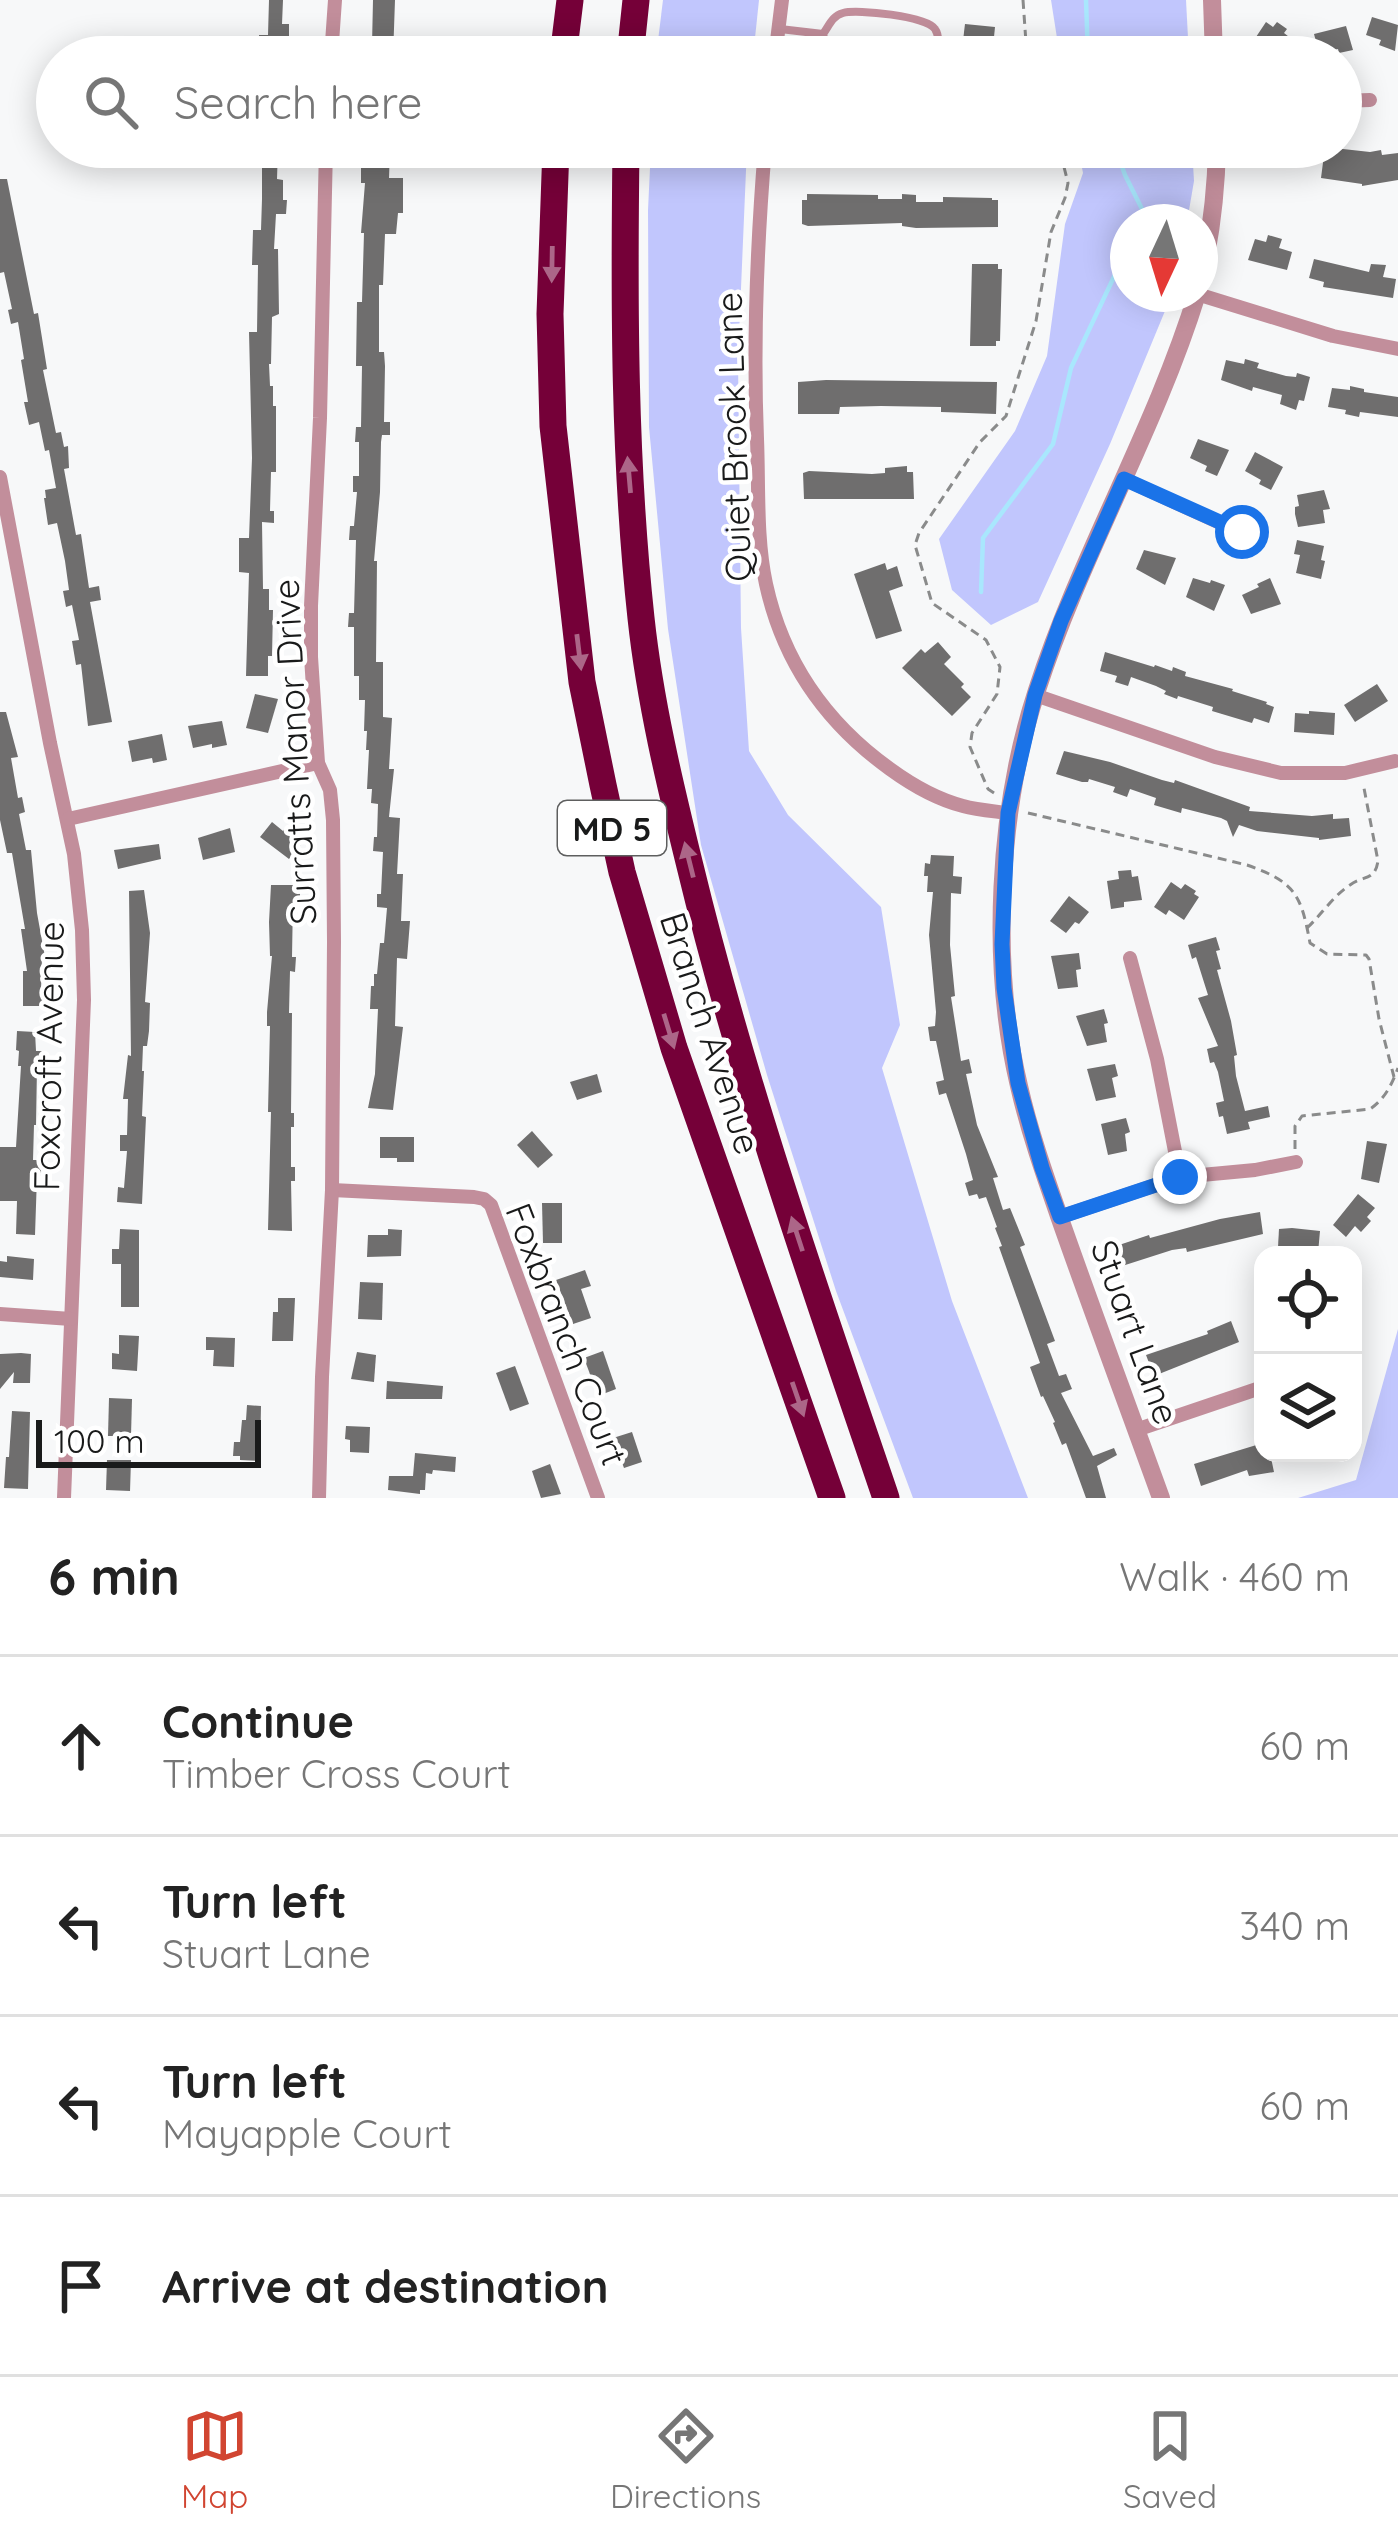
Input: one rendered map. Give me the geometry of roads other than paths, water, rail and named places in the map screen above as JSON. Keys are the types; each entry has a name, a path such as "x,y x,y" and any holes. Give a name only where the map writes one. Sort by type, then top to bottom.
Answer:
{"highway":[{"path":"566,36 570,0"},
{"path":"632,36 636,0"},
{"name":"Branch Avenue","path":"555,168 550,314 553,426 582,682 603,785 622,872 674,1048 832,1498"},
{"name":"Branch Avenue","path":"626,168 626,437 641,620 670,782 726,1012 886,1498"}],"street":[{"path":"333,36 335,0"},
{"path":"777,36 782,0"},
{"path":"1212,0 1213,36"},
{"path":"1362,100 1370,100"},
{"name":"Surratts Manor Drive","path":"320,1498 332,1190 333,835 330,790 319,763 311,606 326,168"},
{"name":"Quiet Brook Lane","path":"764,168 756,413 761,539 774,618 809,688 859,747 929,794 963,806 1009,808"},
{"path":"1215,204 1216,168"},
{"path":"1218,300 1334,336 1398,349"},
{"name":"Stuart Lane","path":"1161,1498 1042,1168 1018,1083 1002,944 1009,808 1035,695 1061,621 1191,312"},
{"name":"Foxcroft Avenue","path":"0,477 6,546 68,819 78,887 84,983 64,1498"},
{"path":"1124,479 1242,532"},
{"path":"1035,695 1216,757 1280,773 1345,772 1395,761"},
{"path":"68,819 319,763"},
{"path":"1130,958 1157,1059 1180,1177"},
{"path":"1060,1217 1180,1177 1296,1162"},
{"name":"Foxbranch Court","path":"332,1190 474,1197 490,1205 598,1498"},
{"path":"0,1314 71,1319"},
{"path":"1136,1430 1254,1390"}],"lane":[{"path":"778,29 823,34 845,12 921,19 934,26 938,36"}],"waterway":[{"path":"1086,0 1087,36"},
{"path":"1122,168 1140,204"},
{"path":"981,592 983,538 1053,444 1071,368 1110,285"}]}
